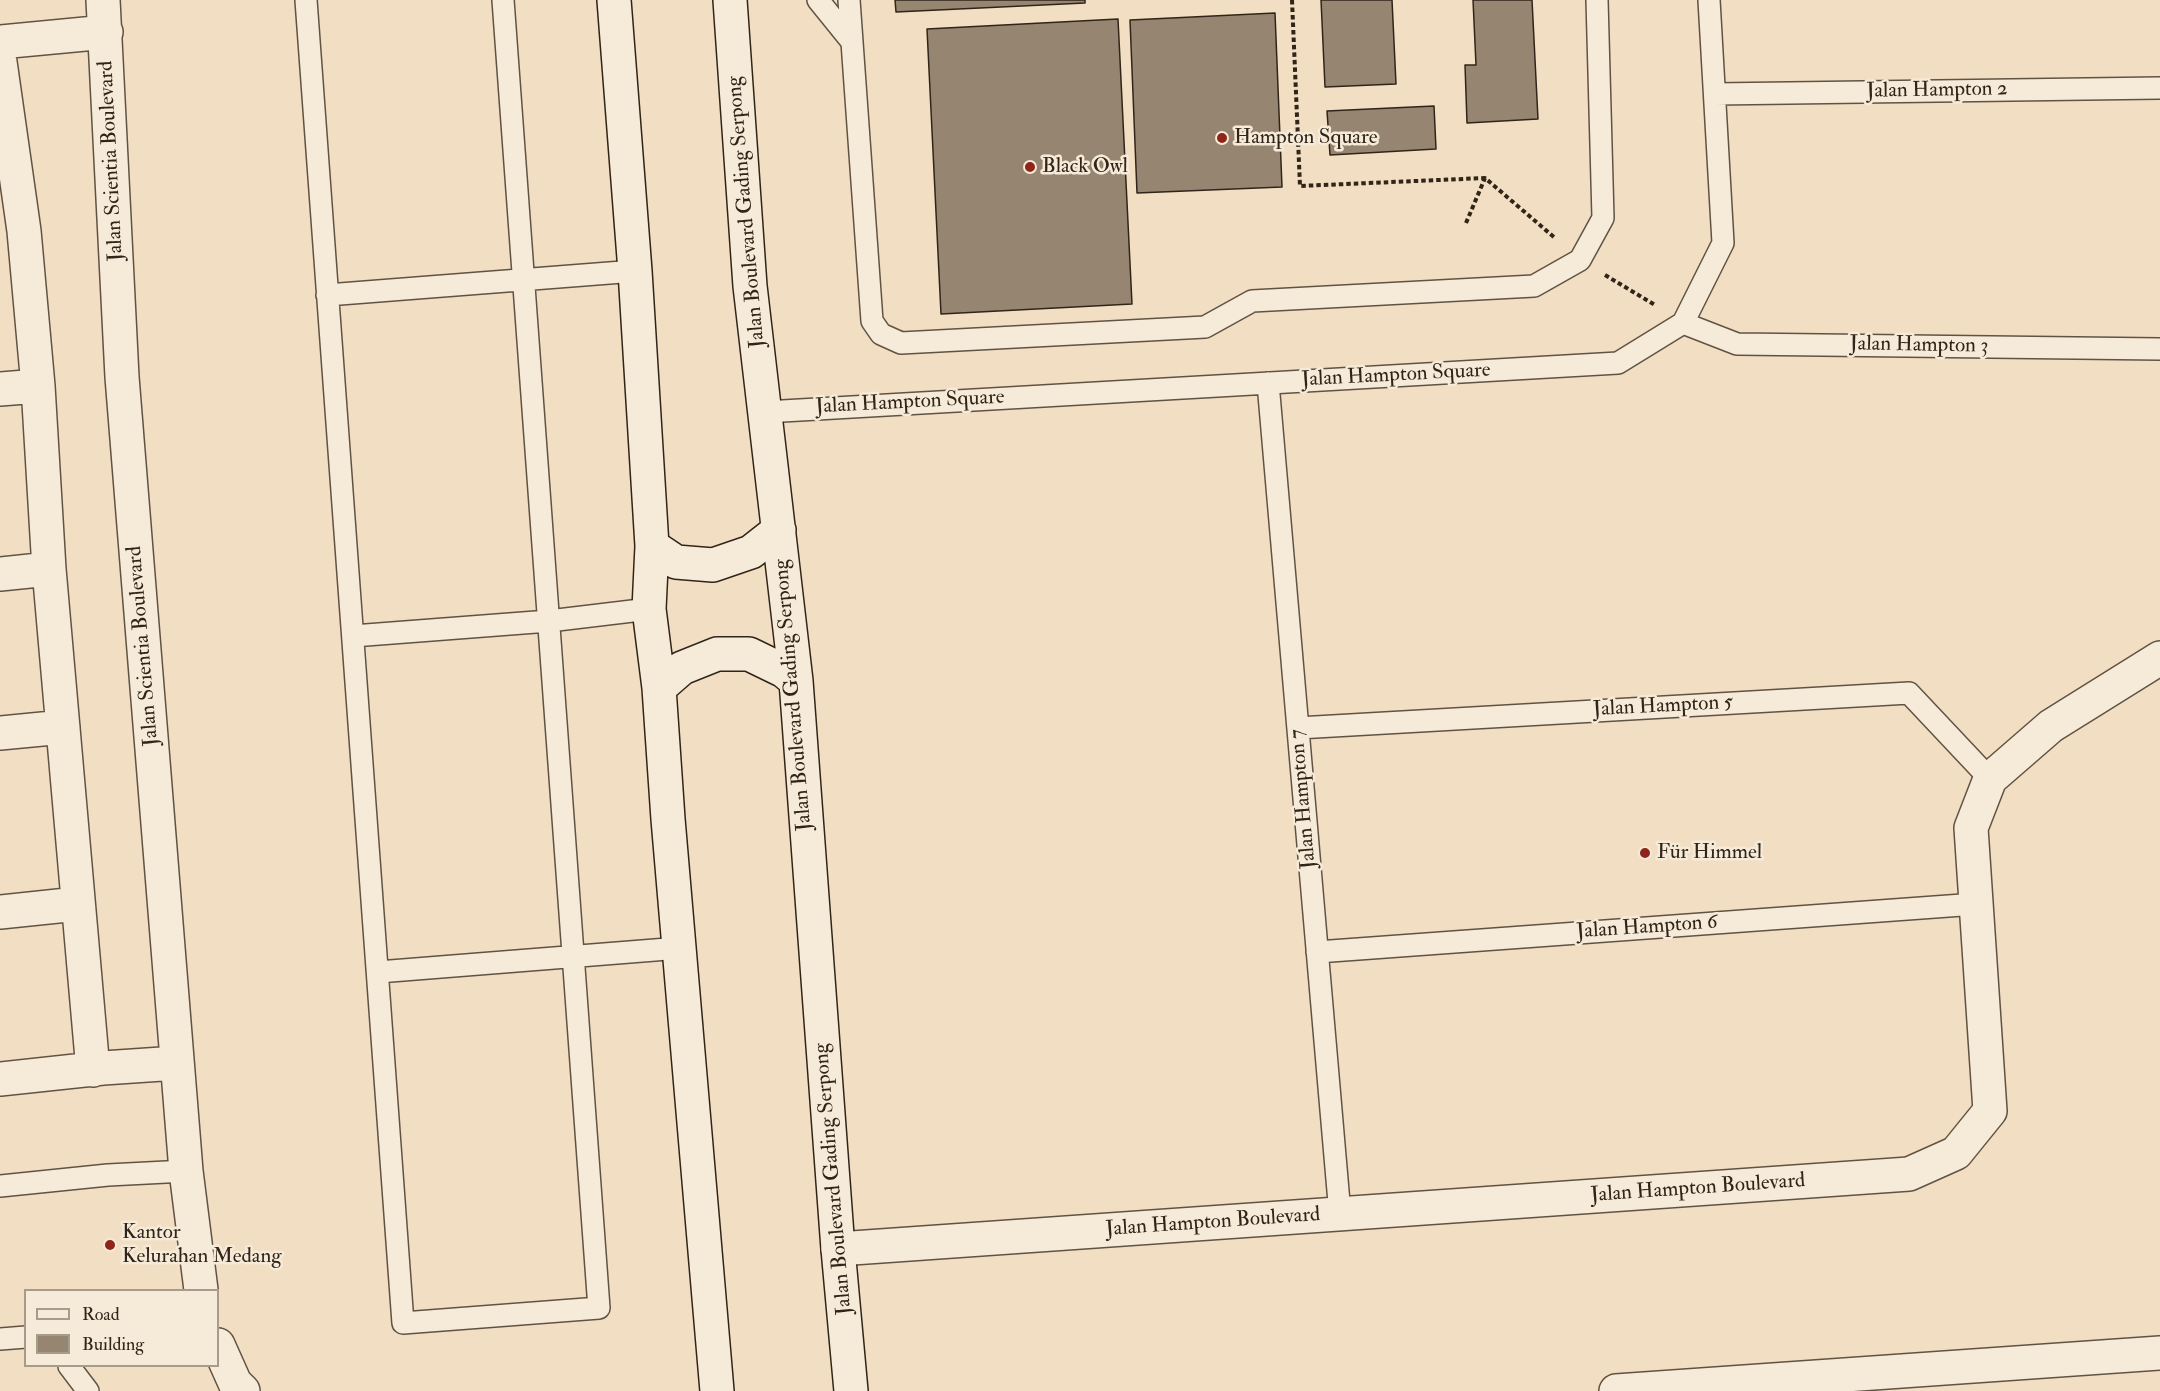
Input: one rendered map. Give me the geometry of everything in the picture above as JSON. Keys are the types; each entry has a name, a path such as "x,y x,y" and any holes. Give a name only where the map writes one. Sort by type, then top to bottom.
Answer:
{"street":[{"name":"Jalan Scientia Boulevard","path":"103,0 122,377 186,1171 201,1289"},
{"path":"614,0 635,271 652,546 649,609 659,688 668,819 717,1391"},
{"name":"Jalan Boulevard Gading Serpong","path":"730,0 750,286 796,681 838,1249 852,1391"},
{"path":"0,42 106,32"},
{"path":"0,62 12,232 38,386 49,569 93,1070"},
{"path":"0,389 38,386"},
{"path":"652,546 676,562 713,565 751,552 779,530"},
{"path":"0,574 49,569"},
{"path":"659,688 682,668 717,654 749,654 784,671 796,681"},
{"name":"Jalan Hampton Boulevard","path":"838,1249 1909,1174 1956,1154 1990,1111 1971,828 1990,779 2051,726 2160,658"},
{"path":"0,733 63,727"},
{"path":"0,912 77,904"},
{"path":"0,1079 177,1063"},
{"path":"219,1347 235,1383 243,1391"},
{"path":"1616,1391 2160,1353"}],"lane":[{"path":"306,0 403,1323 599,1308 503,0"},
{"path":"818,0 852,42"},
{"path":"849,0 872,321 880,334 901,343 1205,327 1252,301 1534,286 1580,260 1603,218 1597,0"},
{"path":"1683,323 1724,243 1709,0"},
{"name":"Jalan Hampton 2","path":"1715,94 2160,88"},
{"path":"327,295 635,271"},
{"name":"Jalan Hampton Square","path":"765,412 1617,363 1683,323"},
{"name":"Jalan Hampton 3","path":"1683,323 1737,344 2160,349"},
{"name":"Jalan Hampton 7","path":"1268,383 1341,1214"},
{"path":"353,636 549,621 649,609"},
{"name":"Jalan Hampton 5","path":"1298,728 1909,693 1990,779"},
{"name":"Jalan Hampton 6","path":"1317,952 1976,904"},
{"path":"378,972 680,948"},
{"path":"0,1186 108,1175 186,1171"},
{"path":"0,1339 24,1337"},
{"path":"70,1367 88,1391"}],"path":[{"path":"1292,0 1300,186 1485,178 1580,260 1683,323"},
{"path":"1466,223 1485,178"}],"building":[{"path":"895,0 1085,0 1085,3 896,12"},
{"path":"1321,0 1392,0 1396,84 1325,87"},
{"path":"1473,0 1532,0 1538,119 1467,123 1465,65 1476,65"},
{"path":"1275,13 1282,187 1137,193 1130,20"},
{"name":"Black Owl","path":"1118,19 1132,304 941,314 927,29"},
{"path":"1434,106 1436,149 1330,155 1327,111"}],"place":[{"name":"Hampton Square","path":"1222,138"},
{"name":"Black Owl","path":"1030,167"},
{"name":"Für Himmel","path":"1645,853"},
{"name":"Kantor Kelurahan Medang","path":"110,1245"}]}
